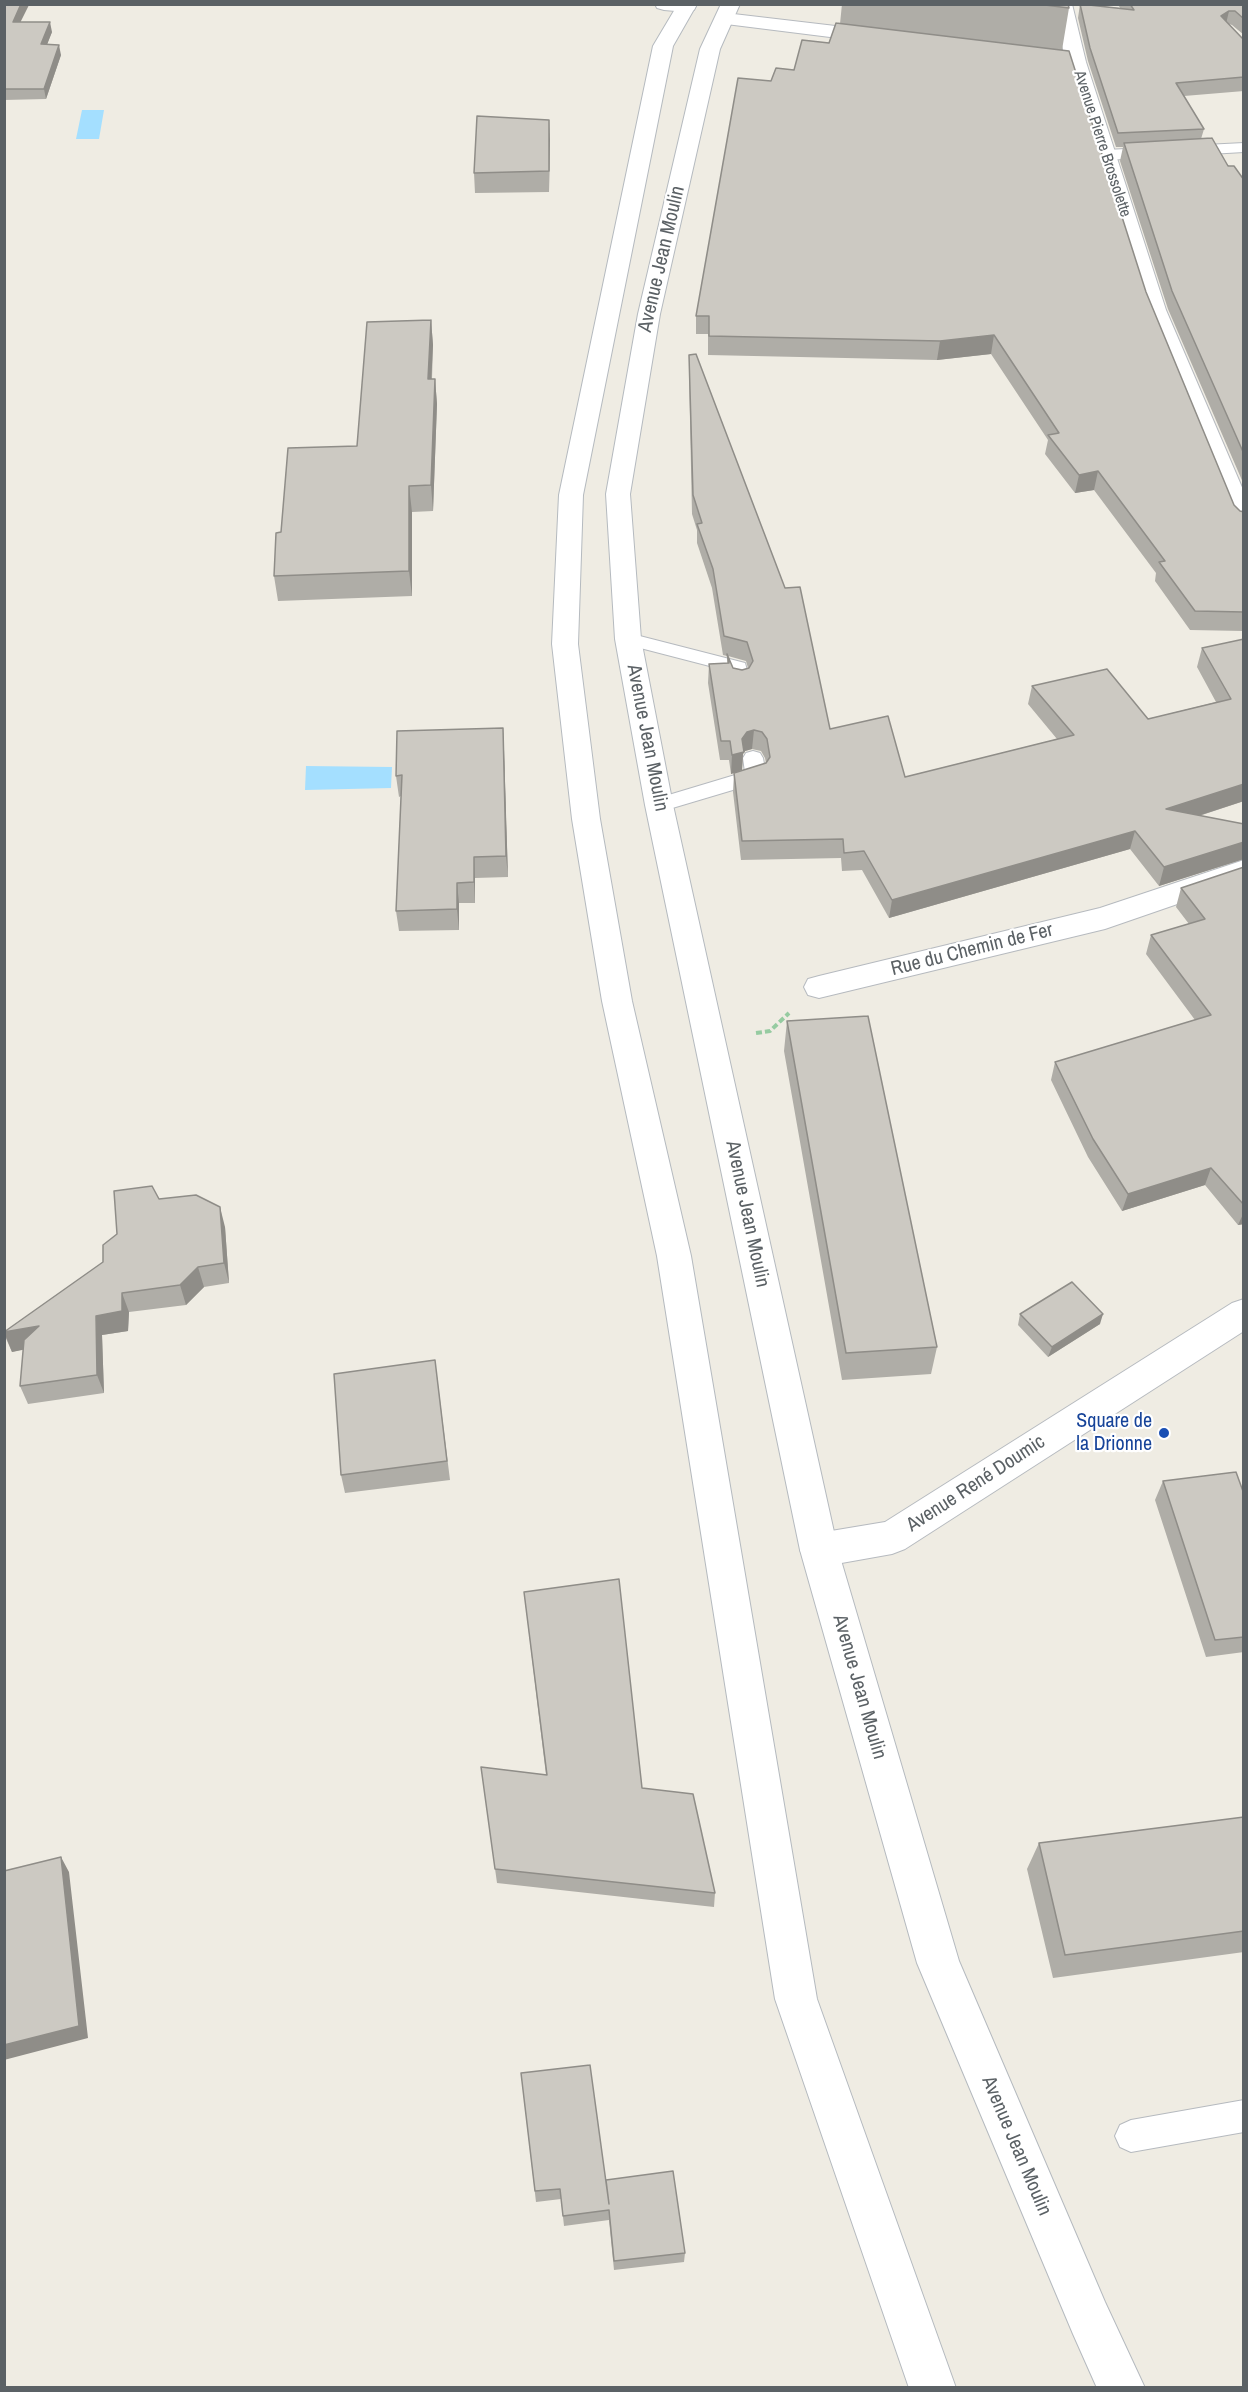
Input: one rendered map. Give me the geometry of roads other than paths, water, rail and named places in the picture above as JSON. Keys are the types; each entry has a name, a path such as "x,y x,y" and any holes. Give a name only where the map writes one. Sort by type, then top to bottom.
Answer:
{"main road":[{"path":"1062,4 1076,63"},
{"path":"699,8 895,39"},
{"name":"Avenue Jean Moulin","path":"699,8 710,49 649,315 618,494 628,639 659,805 819,1550 938,1963 1089,2318 1122,2388"},
{"name":"Avenue Jean Moulin","path":"699,8 663,46 571,495 565,644 586,819 615,990 674,1256 796,1999 933,2388"},
{"name":"Avenue Pierre Brossolette","path":"1011,53 1076,63 1155,310 1244,523"},
{"name":"Rue du Chemin de Fer","path":"819,987 1105,918 1244,870"},
{"name":"Avenue René Doumic","path":"819,1550 892,1537 1244,1313"}],"lane":[{"path":"1106,155 1244,147"},
{"path":"628,639 738,667 740,681"},
{"path":"659,805 756,776 753,758"},
{"path":"1131,2136 1244,2116"}],"water":[{"path":"82,110 104,110 99,139 76,139"},
{"path":"306,766 392,767 391,788 305,790"}],"place":[{"name":"Square de la Drionne","path":"1164,1433"}]}
